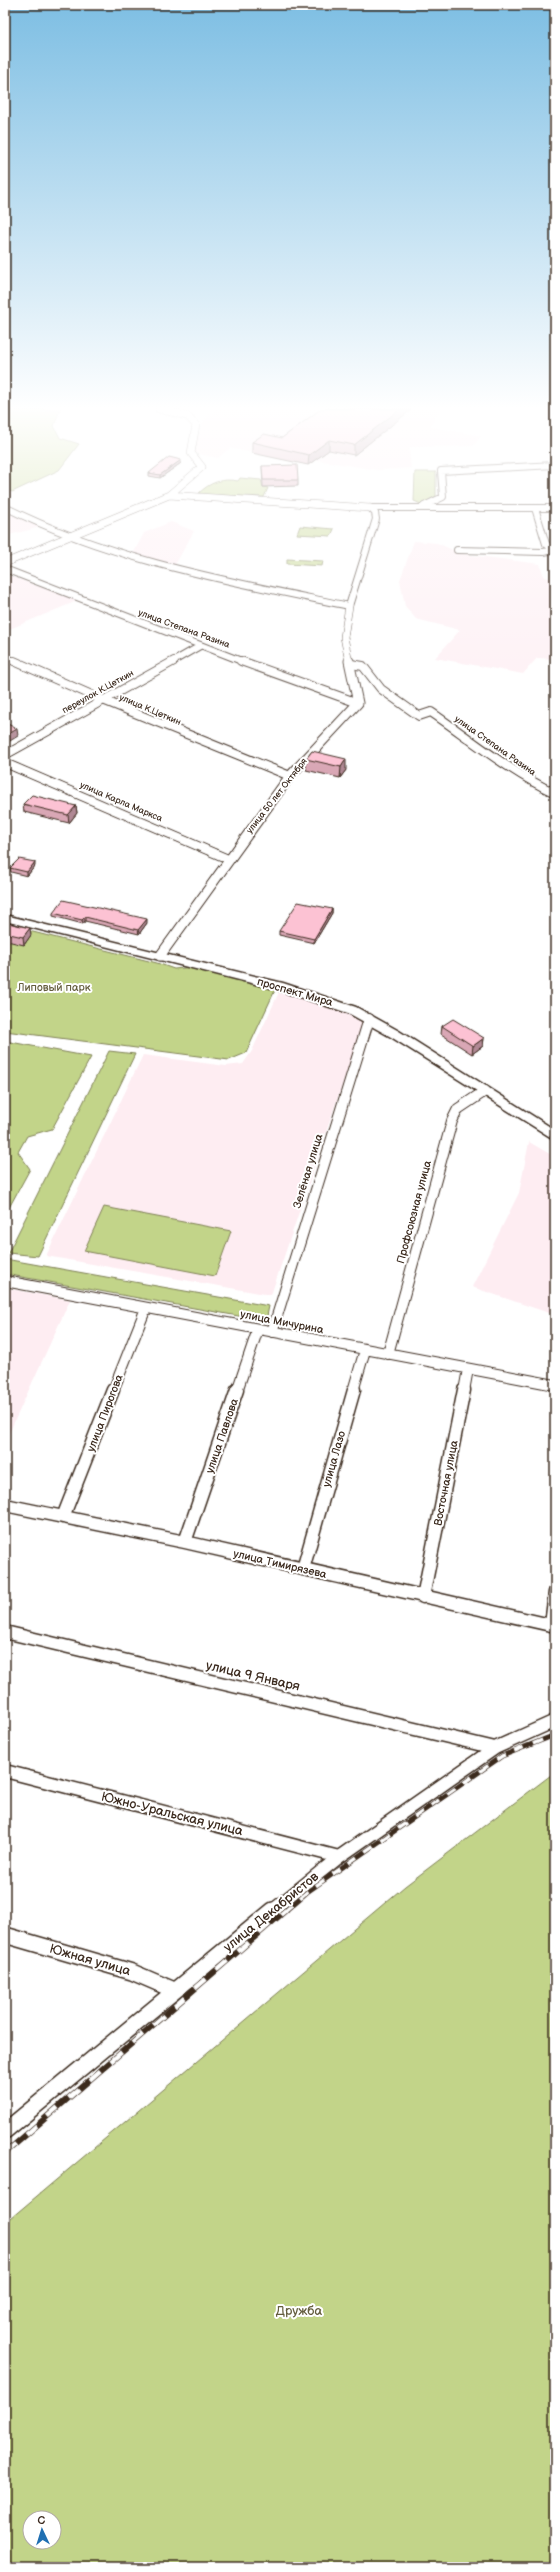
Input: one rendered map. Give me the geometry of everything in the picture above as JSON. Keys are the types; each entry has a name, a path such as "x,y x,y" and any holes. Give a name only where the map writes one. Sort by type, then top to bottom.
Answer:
{"main road":[{"name":"проспект Мира","path":"5,918 160,956 328,1000 370,1019 555,1136"}],"street":[{"path":"50,529 117,552 199,574 349,606"},
{"path":"5,563 85,529"},
{"path":"358,703 351,664 344,637 349,606 373,529"},
{"path":"541,529 546,544 553,549"},
{"path":"457,550 543,552 553,549"},
{"name":"улица Степана Разина","path":"5,569 200,646 267,668 328,694 358,703"},
{"name":"переулок К.Цеткин","path":"5,755 200,646"},
{"name":"улица К.Цеткин","path":"5,657 103,700 290,776"},
{"name":"улица Степана Разина","path":"351,664 363,666 381,690 419,716 431,712 487,750 498,760 532,782 555,793"},
{"name":"улица 50 лет Октября","path":"160,956 228,859 290,776 358,703"},
{"name":"улица Карла Маркса","path":"5,763 228,859"},
{"name":"Зелёная улица","path":"272,1332 324,1159 370,1019"},
{"name":"Профсоюзная улица","path":"388,1354 452,1121 458,1109 485,1091"},
{"name":"улица Мичурина","path":"5,1281 555,1385"},
{"name":"улица Пирогова","path":"63,1517 146,1308"},
{"name":"улица Павлова","path":"186,1542 258,1329"},
{"name":"улица Лазо","path":"302,1569 365,1350"},
{"name":"Восточная улица","path":"423,1597 468,1369"},
{"name":"улица Тимирязева","path":"5,1506 186,1542 553,1626"},
{"path":"553,1626 555,1592"},
{"name":"улица 9 Января","path":"5,1632 495,1748"},
{"name":"улица Декабристов","path":"5,2131 174,1990 339,1857 495,1748 555,1721"},
{"name":"Южно-Уральская улица","path":"5,1771 339,1857"},
{"name":"Южная улица","path":"5,1935 132,1972 174,1990"}],"shaded area":[{"path":"5,529 33,529 5,536"},
{"path":"154,529 189,529 194,531 175,565 133,554 144,533"},
{"path":"414,541 437,543 462,554 540,564 544,577 555,579 555,600 550,619 555,621 555,659 537,658 523,674 435,658 460,630 416,619 405,606 400,580"},
{"path":"5,574 77,601 5,631"},
{"path":"280,990 324,1002 364,1020 271,1295 46,1256 143,1055 226,1066 243,1064 252,1051"},
{"path":"529,1142 555,1157 555,1315 472,1287 519,1193"},
{"path":"5,1288 70,1300 5,1442"}],"green space":[{"path":"299,529 334,529 331,536 297,534"},
{"path":"287,559 323,561 322,566 287,564"},
{"name":"Липовый парк","path":"5,925 157,963 174,969 193,967 276,988 246,1053 229,1060 5,1031"},
{"path":"5,1041 91,1057 52,1129 27,1136 18,1152 30,1169 5,1215"},
{"path":"109,1051 135,1054 38,1256 8,1253"},
{"path":"104,1207 231,1231 215,1276 84,1251"},
{"path":"5,1259 269,1306 266,1321 5,1274"},
{"name":"Дружба","path":"555,1772 555,2567 5,2567 5,2223 405,1886"}],"building":[{"path":"6,723 17,729 5,736 5,724"},
{"path":"312,751 346,759 341,767 306,759"},
{"path":"32,795 76,806 68,815 23,804"},
{"path":"19,859 35,862 27,872 10,868"},
{"path":"63,900 147,919 138,930 85,917 82,920 53,913"},
{"path":"298,902 332,909 314,939 279,931"},
{"path":"8,923 30,928 23,937 5,933 5,926"},
{"path":"453,1019 484,1038 473,1046 442,1026"}],"railway":[{"path":"285,1911 307,1892 502,1756 555,1735"},
{"path":"5,2153 286,1910"}]}
